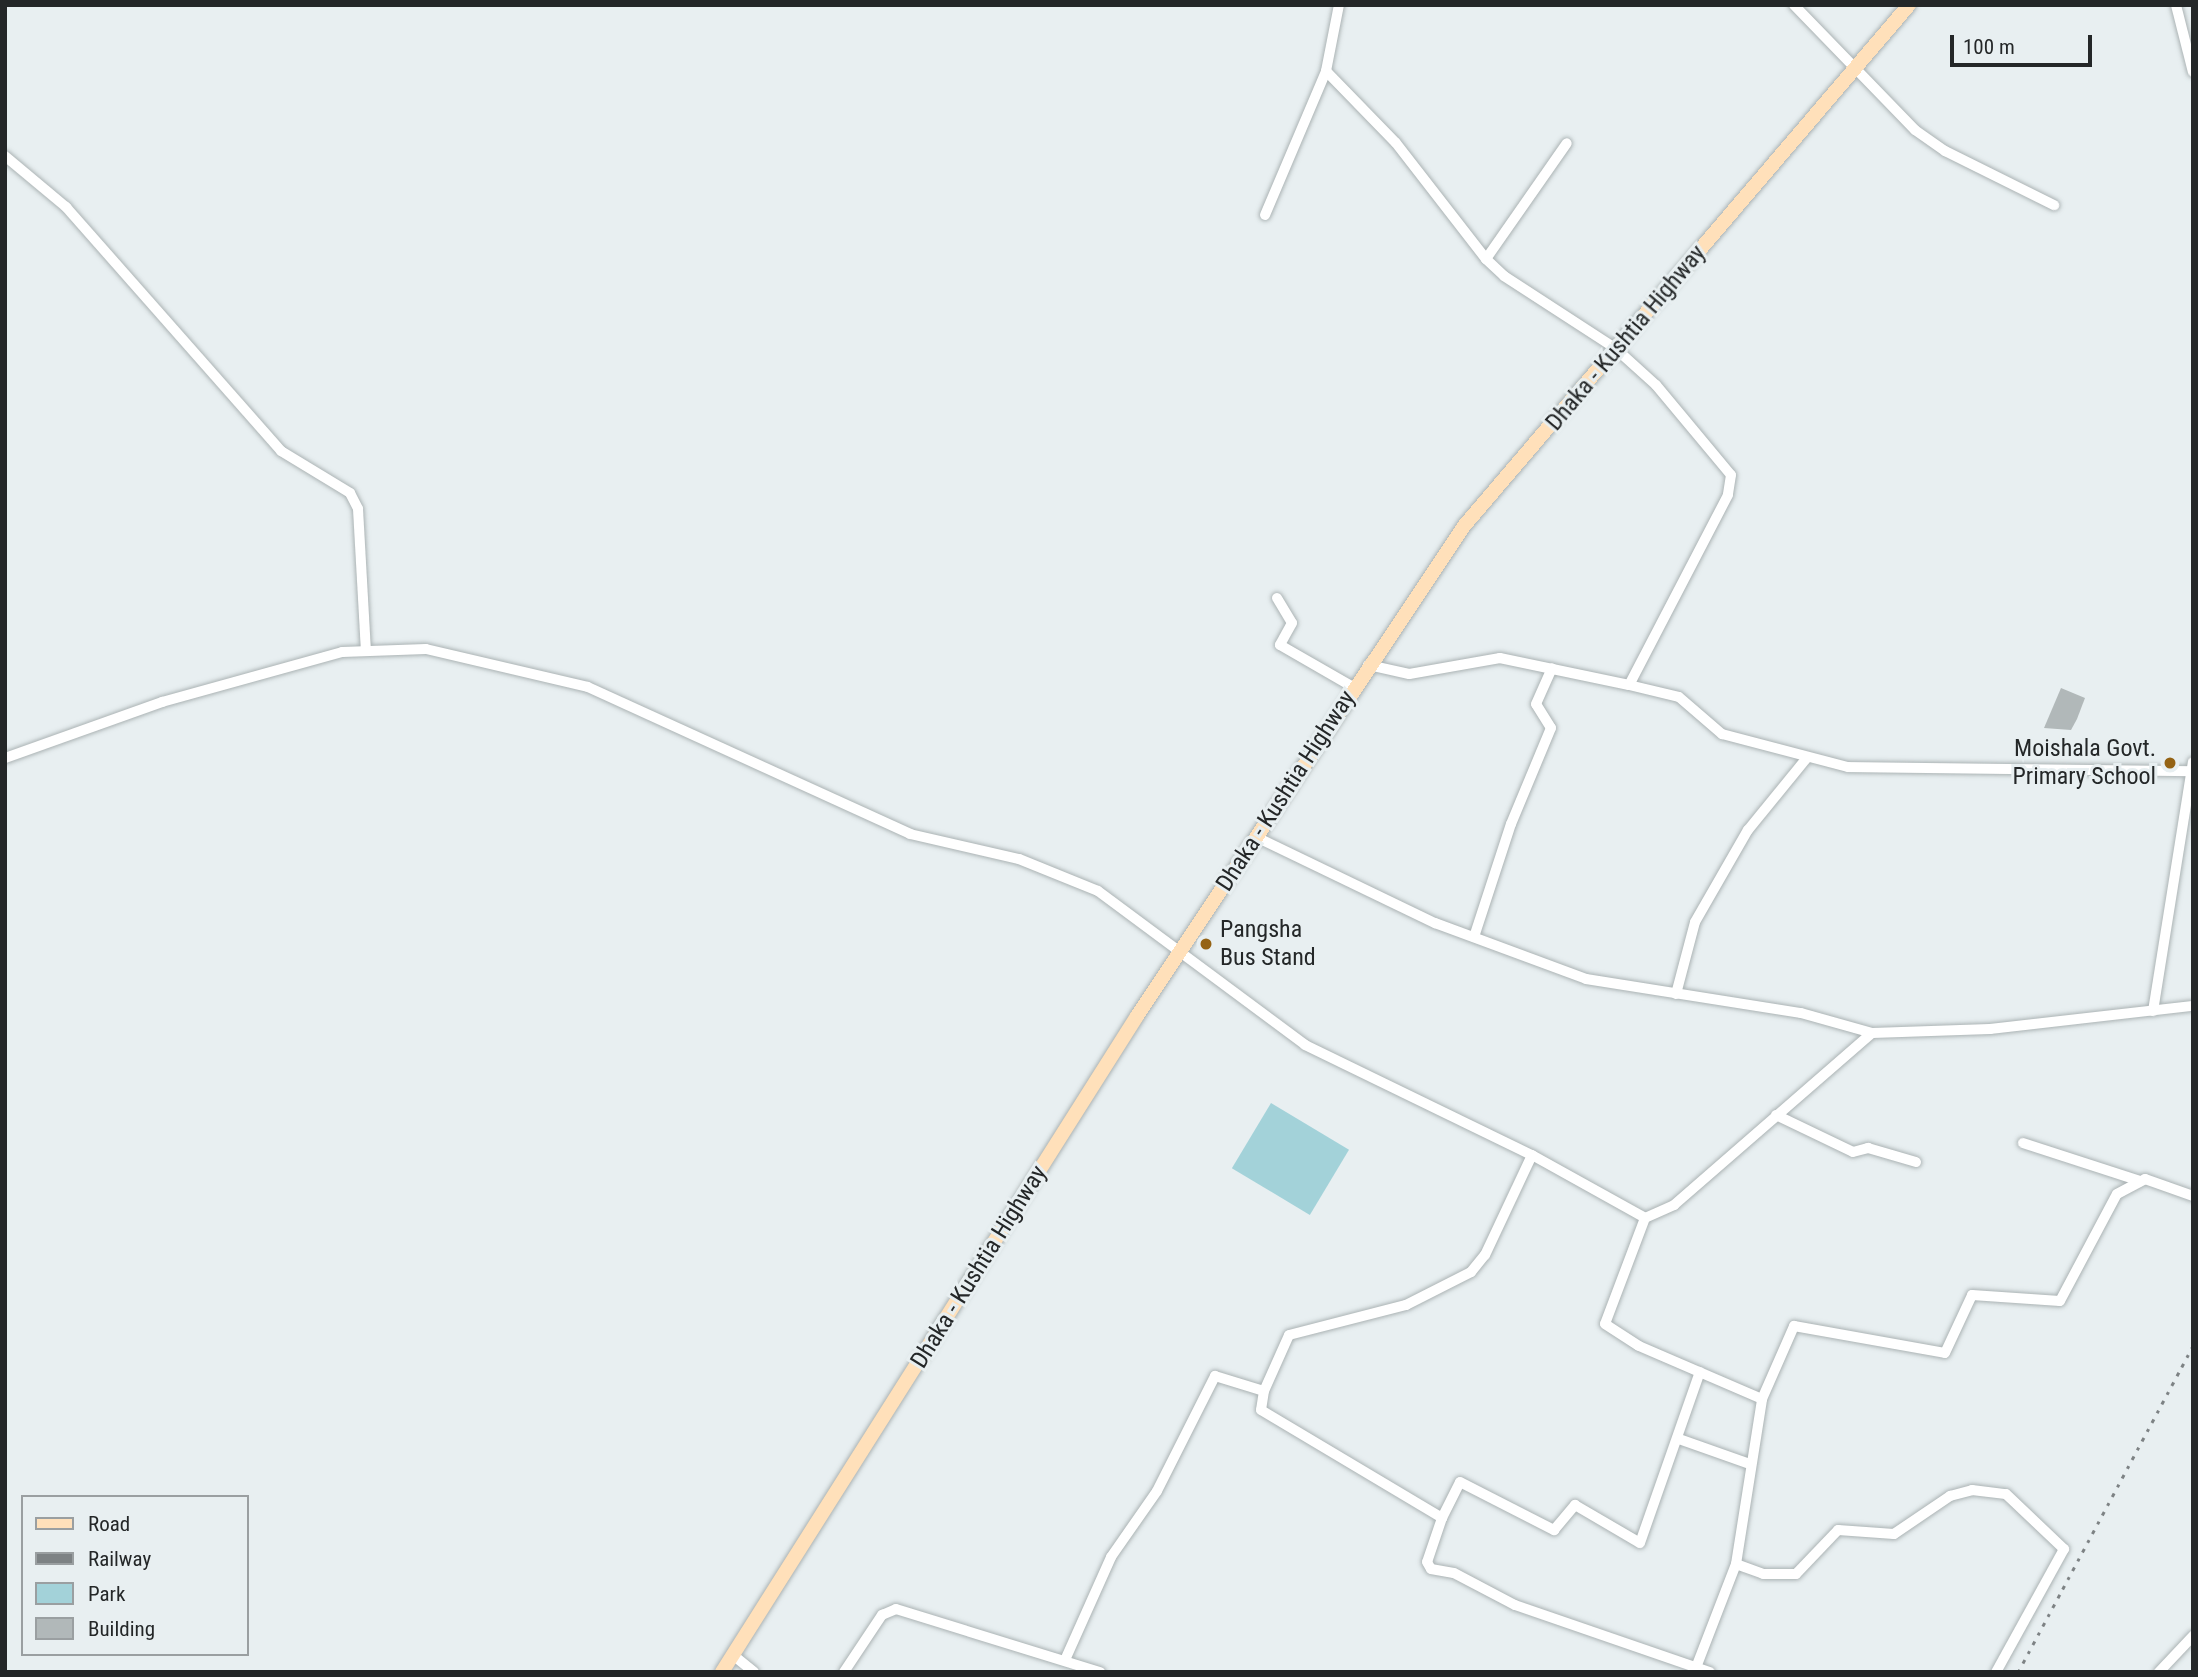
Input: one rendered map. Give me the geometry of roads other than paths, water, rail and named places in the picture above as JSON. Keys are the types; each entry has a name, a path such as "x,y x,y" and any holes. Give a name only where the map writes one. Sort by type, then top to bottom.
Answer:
{"main road":[{"name":"Dhaka - Kushtia Highway","path":"722,1672 1353,687 1464,526 1909,5"}],"street":[{"path":"1265,215 1326,71 1339,5"},
{"path":"1794,5 1928,140 2054,205"},
{"path":"2176,5 2193,72"},
{"path":"1326,71 1396,143 1486,259 1504,276 1615,348 1656,385 1731,475 1728,495 1629,685"},
{"path":"1486,259 1567,143"},
{"path":"5,156 66,208 281,451 350,493 358,509 366,651"},
{"path":"1277,597 1292,623 1280,645 1353,687"},
{"path":"5,758 185,695 342,652 426,649 588,687 910,834 1018,859 1098,891 1180,955 1305,1045 1532,1155 1645,1218"},
{"path":"1368,665 1409,674 1500,658 1552,668 1679,697 1722,734 1806,759 1848,767 2191,767 2153,1011"},
{"path":"1474,937 1511,824 1551,728 1536,704 1552,668"},
{"path":"1676,994 1695,922 1748,830 1806,759"},
{"path":"1256,837 1474,937 1586,979 1801,1013 1872,1033 1990,1029 2193,1006"},
{"path":"1762,1399 1700,1372 1605,1324 1645,1218 1674,1205 1872,1033"},
{"path":"1776,1115 1853,1152 1868,1148 1916,1162"},
{"path":"2023,1143 2193,1196"},
{"path":"1442,1518 1261,1410 1264,1391 1289,1335 1406,1304 1471,1272 1485,1255 1532,1155"},
{"path":"1697,1665 1736,1564 1762,1399 1796,1323 1944,1353 1972,1295 2060,1301 2117,1194 2140,1181"},
{"path":"1700,1372 1679,1439 1640,1543 1575,1505 1554,1530 1460,1482 1442,1518 1427,1562 1431,1569 1454,1573 1515,1605 1545,1611 1602,1637 1697,1665 1710,1672"},
{"path":"1065,1660 1111,1557 1157,1491 1215,1376 1264,1391"},
{"path":"1679,1439 1750,1464"},
{"path":"1736,1564 1763,1574 1796,1574 1806,1571 1838,1530 1895,1534 1950,1496 1972,1490 2006,1494 2064,1549 1996,1672"},
{"path":"844,1672 882,1615 896,1609 1100,1672"},
{"path":"2159,1672 2193,1636"},
{"path":"733,1655 754,1672"}],"railway":[{"path":"2018,1672 2193,1346"}],"place":[{"name":"Moishala Govt. Primary School","path":"2170,763"},
{"name":"Pangsha Bus Stand","path":"1206,944"}]}
